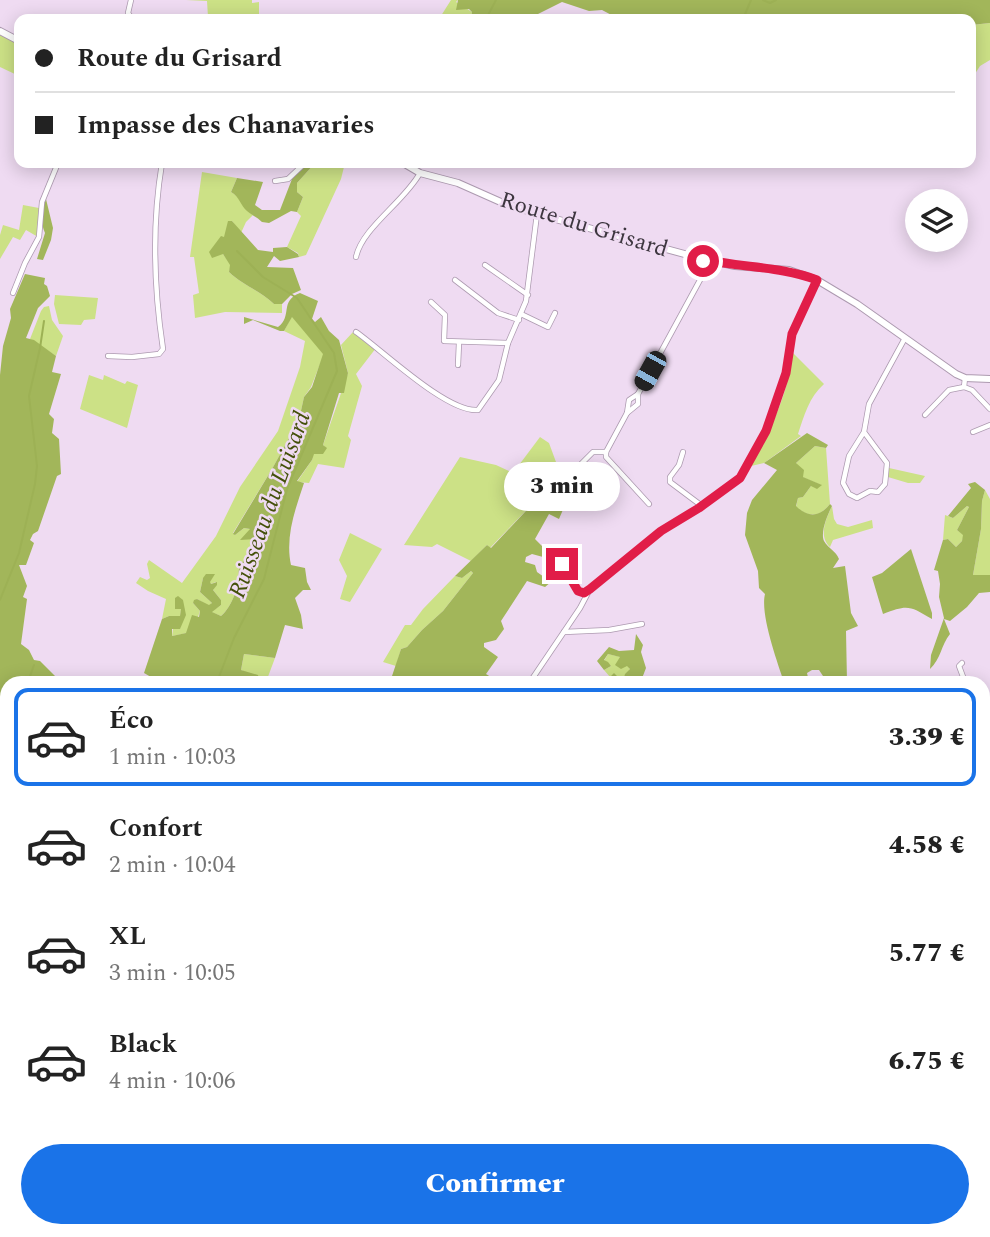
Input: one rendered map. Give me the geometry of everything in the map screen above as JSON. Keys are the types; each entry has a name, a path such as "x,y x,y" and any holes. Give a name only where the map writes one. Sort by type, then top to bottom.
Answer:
{"street":[{"path":"13,293 39,237 42,202 56,168"},
{"path":"108,356 159,354 163,349 159,311 156,202 161,168"},
{"path":"275,181 288,179 299,168"},
{"name":"Route du Grisard","path":"411,168 537,214 703,259 735,266 789,270 817,280 837,290 948,370 965,378 990,379"},
{"path":"356,257 377,224 405,195 419,173"},
{"path":"356,332 422,384 458,405 476,411 499,380 509,343 528,295 537,214"},
{"path":"649,504 606,457 606,452 627,413 629,400 638,394 701,280 703,259"},
{"path":"485,265 528,295"},
{"path":"455,280 498,313 519,320"},
{"path":"562,564 578,591 584,593 661,531 740,478 762,440 786,373 792,334 817,280"},
{"path":"431,302 445,315 444,341 509,343"},
{"path":"521,314 548,327 555,313"},
{"path":"864,432 887,463 885,484 878,492 870,491 857,498 846,491 843,480 849,456 864,432 869,404 905,338"},
{"path":"458,365 459,343"},
{"path":"964,387 965,378"},
{"path":"925,415 949,390 964,387 972,390 990,409"},
{"path":"627,413 638,404 638,394"},
{"path":"973,432 990,425"},
{"path":"580,465 593,452 606,452"},
{"path":"683,452 670,482 702,506"},
{"path":"534,676 590,589"},
{"path":"564,632 609,630 642,624"},
{"path":"961,676 959,666 962,663"}],"shaded area":[{"path":"186,0 252,0 252,3 259,2 259,14 208,14 207,1"},
{"path":"451,0 458,0 456,2 472,12 472,14 442,14"},
{"path":"458,0 990,0 990,23 976,24 976,14 610,14 602,10 589,11 562,2 538,14 472,14 469,9 456,10"},
{"path":"990,23 990,60 976,72 976,24"},
{"path":"0,33 14,40 14,74 0,67"},
{"path":"302,168 310,168 297,183 297,192 303,197 297,212 291,211 269,223 262,222 247,211 231,192 237,178 263,182 255,205 262,210 280,210 292,179"},
{"path":"310,168 344,168 306,255 299,257 298,253 287,247 301,216 297,212 303,197 297,192 297,183"},
{"path":"202,172 237,178 231,192 253,215 241,233 232,221 223,254 231,265 229,272 274,304 282,304 282,313 225,312 195,318 193,295 199,293 194,257 190,257"},
{"path":"46,199 53,228 43,260 37,259 45,233 42,216"},
{"path":"23,205 39,208 38,237 26,230 20,240 13,237 0,259 0,235 3,225 19,230"},
{"path":"228,221 232,221 258,250 273,252 273,248 287,247 298,254 299,257 280,261 274,256 267,267 293,268 301,290 292,294 282,304 274,304 229,272 230,265 223,254 212,258 209,252 221,236 224,237"},
{"path":"25,274 45,278 44,284 50,296 38,308 26,338 34,340 56,356 52,372 61,374 49,414 54,419 52,433 59,439 61,474 57,476 38,531 30,540 34,543 26,565 19,565 27,586 23,597 27,599 21,644 29,650 34,660 40,661 55,676 0,676 0,375 3,346 11,318 10,309"},
{"path":"300,293 318,301 312,319 315,322 321,317 329,331 339,340 348,373 344,393 339,393 323,445 327,448 323,454 314,454 297,481 304,483 292,524 289,555 291,565 305,568 311,590 303,590 295,598 303,629 285,625 275,658 244,654 241,670 258,676 149,676 144,673 162,619 180,616 181,609 175,609 175,598 178,596 183,600 186,615 180,629 172,629 172,636 186,633 192,615 199,617 200,611 193,603 194,600 209,605 212,603 200,592 206,574 215,574 210,582 217,582 213,590 221,600 221,605 212,612 221,616 234,596 240,566 257,543 258,539 240,540 250,529 244,528 233,534 299,420 304,397 312,387 323,354 292,317 284,331 280,331 253,320 244,324 244,317 278,327 294,296"},
{"path":"55,295 98,298 95,319 84,320 81,325 59,324 54,304"},
{"path":"49,306 52,320 63,336 56,356 30,339 41,311"},
{"path":"292,316 324,354 311,387 304,397 299,420 233,533 235,535 244,528 250,529 258,539 240,566 236,591 224,613 221,616 211,612 221,605 221,600 213,590 216,582 211,584 203,578 200,592 212,603 209,606 197,599 193,603 200,611 198,617 187,633 172,636 173,629 180,629 181,609 180,617 169,616 162,619 166,599 136,583 140,577 147,580 150,578 147,564 149,560 182,583 216,536 240,487 278,431 300,367 305,341 284,331"},
{"path":"353,332 376,348 356,374 362,386 348,436 351,440 344,468 318,464 309,483 297,482 312,460 313,454 326,448 323,445 348,373 341,345"},
{"path":"792,352 824,384 808,407 798,434 801,436 764,463 751,466 772,425 783,395"},
{"path":"89,375 103,380 104,375 125,384 127,381 138,385 127,428 80,409"},
{"path":"807,433 828,445 826,448 815,446 796,463 804,470 803,477 822,485 817,489 811,486 803,497 798,498 796,506 805,513 818,514 830,504 832,506 823,537 839,559 833,568 845,566 851,613 858,626 846,631 847,676 823,676 819,670 812,670 807,673 808,676 782,676 767,625 765,594 759,588 758,571 745,535 747,513 752,500 777,470 764,463"},
{"path":"540,437 549,443 556,462 534,489 540,496 490,548 487,545 471,561 437,544 432,547 404,545 460,457 496,465 513,473"},
{"path":"815,446 826,448 830,504 818,514 810,514 796,507 798,498 803,497 811,486 821,485 802,477 796,463"},
{"path":"556,462 560,495 565,505 559,519 549,514 535,539 548,552 543,557 532,554 526,557 525,562 535,565 537,572 551,582 545,587 527,581 501,621 504,629 496,640 484,643 484,647 498,657 486,674 489,676 392,676 401,649 407,647 443,611 473,573 471,571 462,578 455,576 487,545 491,548 539,497 533,489"},
{"path":"889,468 925,476 920,483 908,483 888,477"},
{"path":"975,482 985,490 973,575 990,575 990,592 979,593 950,621 944,619 950,634 930,669 931,655 944,618 939,597 938,571 934,570 943,540 948,539 956,547 962,541 963,535 957,530 969,507 953,518 948,516 971,488 968,484"},
{"path":"985,490 990,499 990,575 973,575 981,529"},
{"path":"832,506 837,524 848,527 872,520 873,528 833,540 830,547 826,543 824,533"},
{"path":"969,507 957,530 964,535 956,547 948,539 943,540 945,515 953,518"},
{"path":"350,533 382,549 350,602 340,599 347,576 339,560"},
{"path":"911,549 932,619 909,608 883,614 872,577 882,573"},
{"path":"471,571 473,573 443,611 407,647 401,649 396,666 383,662 405,625 411,625 455,576 462,578"},
{"path":"636,634 643,645 641,652 646,668 643,676 624,676 630,669 627,666 621,669 615,665 620,657 608,654 604,660 611,666 604,670 597,661 609,647 619,651 634,650"},
{"path":"244,654 275,658 268,676 254,676 241,670"},
{"path":"608,654 621,657 630,669 626,676 609,676 604,670 611,666 604,661"}],"waterway":[{"path":"489,14 496,0"},
{"path":"745,14 751,0"},
{"path":"763,0 770,3 776,0"},
{"name":"Ruisseau du Luisard","path":"219,676 234,638 264,579 287,489 337,371 334,353 297,298 263,277 237,251"},
{"path":"0,600 19,553 35,484 37,466 29,396 44,321"},
{"path":"30,676 34,665"}],"route":[{"path":"562,564 578,591 584,593 661,531 740,478 766,431 786,373 792,334 817,280 789,270 703,261"}]}
